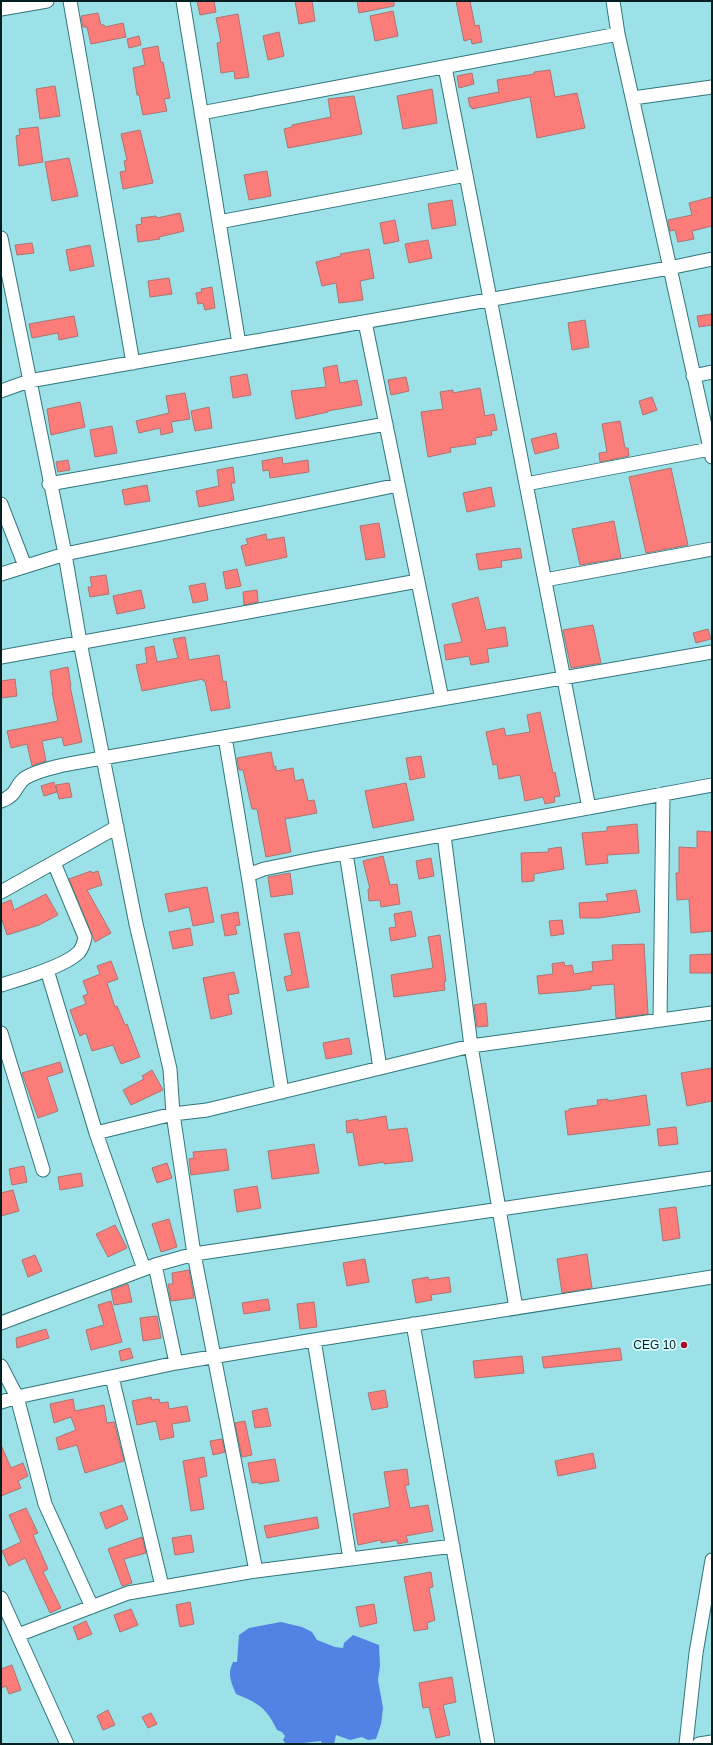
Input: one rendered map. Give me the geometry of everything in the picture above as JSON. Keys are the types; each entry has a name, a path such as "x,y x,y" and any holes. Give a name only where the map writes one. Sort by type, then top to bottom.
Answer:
{"street":[{"path":"1,9 47,1"},
{"path":"70,1 133,363"},
{"path":"183,1 239,344"},
{"path":"526,484 711,453 618,34 613,1"},
{"path":"202,113 618,34"},
{"path":"445,67 589,808"},
{"path":"633,98 712,87"},
{"path":"219,222 466,175"},
{"path":"1,238 49,484 65,554 80,642 136,924 170,1069 173,1114 194,1254 213,1358 256,1571"},
{"path":"1,391 29,381 669,268 712,258"},
{"path":"365,322 442,699"},
{"path":"694,376 712,372"},
{"path":"49,484 386,424"},
{"path":"1,574 65,554 398,485"},
{"path":"1,504 25,566"},
{"path":"545,580 712,549"},
{"path":"1,657 418,581"},
{"path":"1,801 12,797 24,779 38,772 103,758 712,652"},
{"path":"225,736 282,1092"},
{"path":"248,875 278,865 712,786"},
{"path":"660,1020 663,794"},
{"path":"1,892 117,827"},
{"path":"444,835 471,1046 516,1308"},
{"path":"346,852 380,1068"},
{"path":"1,985 47,970 79,953 84,946 85,937 54,863"},
{"path":"47,970 96,1133 150,1267 176,1363"},
{"path":"96,1133 173,1114 207,1110 471,1046 712,1013"},
{"path":"1,1033 43,1170"},
{"path":"1,1323 150,1267 194,1254 712,1178"},
{"path":"1,1402 18,1396 176,1363 712,1277"},
{"path":"413,1324 488,1744"},
{"path":"314,1340 350,1559"},
{"path":"1,1366 18,1396 45,1504 92,1607"},
{"path":"112,1377 162,1586"},
{"path":"18,1635 128,1593 162,1586 256,1571 453,1546"},
{"path":"686,1744 696,1653 707,1618 712,1560"},
{"path":"1,1598 67,1744"},
{"path":"699,1744 712,1742"}],"water":[{"path":"281,1622 302,1627 312,1632 317,1640 335,1647 343,1648 344,1643 353,1635 379,1645 380,1666 378,1680 383,1708 381,1724 376,1739 368,1740 362,1737 350,1740 336,1735 334,1744 322,1744 321,1741 286,1744 283,1740 285,1736 282,1732 277,1730 269,1716 261,1707 256,1703 236,1694 231,1682 230,1670 233,1662 237,1662 239,1635 249,1628"}],"building":[{"path":"197,1 214,1 216,12 200,15"},
{"path":"295,1 312,1 315,21 299,24"},
{"path":"357,1 394,1 394,6 359,13"},
{"path":"456,1 470,1 475,26 479,25 482,42 472,44 471,39 464,41"},
{"path":"393,11 398,36 375,41 370,16"},
{"path":"98,13 101,25 104,25 105,27 123,23 126,37 91,44 87,27 83,27 81,16"},
{"path":"238,14 249,77 235,79 234,71 221,73 217,43 221,42 216,18"},
{"path":"279,32 284,56 268,60 263,36"},
{"path":"139,36 141,45 129,48 127,39"},
{"path":"158,46 161,63 163,62 170,98 164,99 167,111 143,115 139,95 137,95 133,68 145,65 142,49"},
{"path":"550,70 555,97 577,93 585,128 537,138 530,97 472,109 472,107 470,107 468,98 499,92 497,80"},
{"path":"472,73 474,84 459,88 457,76"},
{"path":"55,86 60,116 40,119 36,89"},
{"path":"432,89 437,123 403,129 397,96"},
{"path":"354,96 362,134 288,148 284,129 292,127 292,125 331,117 328,99"},
{"path":"38,127 43,162 19,166 16,136 20,135 19,129"},
{"path":"140,130 153,183 123,189 120,172 126,171 124,161 127,160 121,134"},
{"path":"69,158 78,196 52,201 45,162"},
{"path":"267,171 271,196 249,200 244,175"},
{"path":"712,197 712,226 692,231 694,239 678,242 675,230 670,231 668,220 692,215 689,203"},
{"path":"452,200 456,225 432,229 428,204"},
{"path":"180,213 184,231 159,237 160,239 138,242 136,225 142,224 141,218 156,216 157,218"},
{"path":"395,220 399,241 384,244 380,223"},
{"path":"428,240 432,258 409,263 405,244"},
{"path":"32,243 34,253 17,255 15,245"},
{"path":"90,245 94,266 70,271 66,250"},
{"path":"369,249 374,278 360,281 363,300 339,303 336,283 322,286 316,262 341,256 340,254"},
{"path":"169,278 172,294 150,297 148,281"},
{"path":"212,287 215,308 205,310 203,303 198,304 196,293 202,292 201,289"},
{"path":"712,314 712,325 699,327 697,316"},
{"path":"74,316 78,336 59,340 58,333 32,338 29,324"},
{"path":"585,320 589,347 572,350 568,323"},
{"path":"337,365 340,383 357,380 362,405 296,419 291,391 326,387 323,368"},
{"path":"247,374 251,395 233,398 230,377"},
{"path":"406,377 409,391 391,395 388,380"},
{"path":"480,388 485,416 494,414 497,430 491,431 492,435 475,438 476,444 450,448 451,452 428,457 421,412 443,409 440,392 453,390 453,393"},
{"path":"185,393 190,419 171,422 173,432 161,435 160,428 139,433 136,421 169,413 166,396"},
{"path":"652,397 657,410 643,415 639,401"},
{"path":"80,402 85,427 51,435 47,409"},
{"path":"209,407 212,428 195,431 191,411"},
{"path":"620,421 625,448 628,448 629,456 600,462 599,453 607,452 602,424"},
{"path":"112,426 117,453 95,457 90,430"},
{"path":"556,433 559,448 535,454 531,439"},
{"path":"282,457 283,464 308,460 309,472 270,478 269,470 263,471 262,461"},
{"path":"68,460 70,470 58,472 56,462"},
{"path":"233,467 235,483 231,483 234,500 199,507 196,491 219,486 217,470"},
{"path":"671,468 688,545 646,553 629,477"},
{"path":"147,485 150,501 125,505 122,490"},
{"path":"491,487 495,506 467,512 463,493"},
{"path":"614,521 621,558 580,565 572,529"},
{"path":"379,523 385,557 366,560 360,526"},
{"path":"266,534 267,540 284,537 287,557 246,566 241,546 248,544 246,539"},
{"path":"520,548 522,558 501,561 502,567 479,570 476,554"},
{"path":"237,569 241,586 226,589 223,572"},
{"path":"106,575 109,594 90,597 88,587 92,587 90,577"},
{"path":"205,583 208,600 193,603 189,586"},
{"path":"141,590 145,608 117,614 113,596"},
{"path":"257,590 258,602 244,605 243,592"},
{"path":"478,597 486,630 505,627 508,646 487,649 489,662 471,665 469,656 446,660 444,645 462,642 452,604"},
{"path":"593,625 601,663 571,668 563,630"},
{"path":"708,629 711,639 696,643 693,633"},
{"path":"185,637 189,660 219,655 223,682 226,681 230,708 211,711 205,681 203,681 203,679 142,691 136,665 147,663 145,648 154,646 157,662 178,658 173,639"},
{"path":"68,667 70,686 82,742 64,746 62,737 42,741 46,761 32,766 27,744 11,748 7,731 58,721 52,692 50,671"},
{"path":"15,679 17,696 1,698 1,681"},
{"path":"540,712 553,773 555,772 560,796 554,797 555,802 545,804 543,797 525,801 520,775 499,779 497,764 493,765 486,732 504,728 506,736 530,732 527,715"},
{"path":"271,752 274,767 276,766 276,771 293,768 295,781 303,779 308,801 314,800 317,813 285,819 291,852 266,857 257,809 252,809 243,770 239,770 237,758"},
{"path":"421,756 425,777 410,780 406,758"},
{"path":"54,782 57,792 44,796 41,786"},
{"path":"69,783 72,797 59,799 56,785"},
{"path":"406,783 414,820 373,828 365,791"},
{"path":"637,824 639,853 607,855 608,863 586,865 582,833 607,831 607,827"},
{"path":"697,831 712,832 712,931 691,933 689,899 677,900 676,873 679,873 679,847 697,848"},
{"path":"561,847 564,869 534,874 534,881 522,882 521,853 549,852 548,849"},
{"path":"383,856 390,885 397,884 400,904 381,907 380,900 369,901 368,889 370,889 363,861"},
{"path":"431,858 434,876 419,879 416,861"},
{"path":"91,871 92,873 98,871 102,885 87,890 111,933 95,942 69,879"},
{"path":"290,873 293,894 271,897 268,877"},
{"path":"207,887 214,922 193,926 189,907 169,912 165,894"},
{"path":"636,890 640,912 599,918 580,918 579,903 608,901 606,894"},
{"path":"46,894 58,915 39,925 7,935 1,917 1,904 11,900 14,910"},
{"path":"411,911 416,936 391,941 389,928 396,927 394,914"},
{"path":"238,912 240,925 235,926 237,934 225,936 221,915"},
{"path":"562,920 564,934 551,936 549,921"},
{"path":"190,928 193,945 173,949 169,932"},
{"path":"299,932 309,987 287,991 284,977 292,975 284,934"},
{"path":"440,935 446,981 444,982 445,990 394,997 391,975 433,968 428,937"},
{"path":"644,944 648,1014 616,1018 614,984 591,986 591,989 577,991 539,994 537,976 553,974 552,964 564,962 565,966 572,965 574,974 593,971 592,962 613,960 612,945"},
{"path":"712,954 712,973 690,973 690,955"},
{"path":"111,961 118,979 107,983 115,1007 117,1006 125,1025 127,1024 140,1057 121,1064 113,1045 92,1051 86,1033 80,1036 70,1010 86,1004 83,996 88,994 83,981 100,974 97,966"},
{"path":"234,972 239,993 228,995 232,1014 211,1019 203,978"},
{"path":"486,1003 488,1026 477,1027 474,1005"},
{"path":"349,1038 352,1054 326,1059 323,1043"},
{"path":"60,1062 63,1072 47,1077 58,1111 38,1118 22,1073"},
{"path":"712,1068 712,1101 687,1106 681,1073"},
{"path":"152,1070 163,1090 131,1105 123,1090 144,1079 142,1076"},
{"path":"646,1095 650,1125 568,1135 565,1111 569,1111 569,1109 598,1105 597,1100 608,1099 608,1101"},
{"path":"386,1116 388,1130 407,1128 413,1161 384,1164 384,1162 359,1166 353,1132 347,1133 346,1121 358,1119 358,1121"},
{"path":"676,1127 678,1144 659,1146 657,1129"},
{"path":"314,1144 319,1173 272,1179 268,1151"},
{"path":"226,1149 229,1170 191,1175 189,1159 194,1158 193,1152"},
{"path":"167,1163 172,1178 157,1183 152,1168"},
{"path":"24,1166 27,1182 12,1185 9,1169"},
{"path":"81,1173 83,1186 60,1190 58,1177"},
{"path":"257,1186 261,1208 237,1212 234,1190"},
{"path":"13,1190 19,1211 1,1216 1,1193"},
{"path":"676,1207 680,1238 663,1241 659,1209"},
{"path":"169,1219 177,1247 161,1252 152,1224"},
{"path":"115,1225 127,1248 108,1257 96,1234"},
{"path":"587,1254 592,1288 562,1293 557,1259"},
{"path":"35,1255 42,1271 28,1277 22,1260"},
{"path":"365,1259 369,1282 347,1286 343,1263"},
{"path":"189,1270 194,1298 171,1301 168,1284 173,1284 172,1273"},
{"path":"428,1277 429,1280 449,1277 451,1292 431,1295 432,1300 416,1303 412,1280"},
{"path":"128,1284 132,1302 114,1305 111,1290"},
{"path":"268,1299 270,1310 244,1314 242,1303"},
{"path":"111,1301 122,1342 91,1350 86,1330 104,1325 98,1305"},
{"path":"314,1302 317,1327 300,1329 297,1304"},
{"path":"157,1316 161,1338 143,1341 140,1318"},
{"path":"46,1329 49,1338 17,1348 16,1338"},
{"path":"130,1348 133,1358 121,1361 119,1351"},
{"path":"620,1348 622,1360 544,1368 542,1357"},
{"path":"522,1356 524,1373 475,1378 473,1361"},
{"path":"385,1390 388,1407 372,1410 368,1393"},
{"path":"151,1397 152,1400 159,1399 160,1403 168,1402 169,1409 187,1406 190,1421 172,1424 174,1437 160,1440 156,1421 137,1425 132,1401"},
{"path":"73,1399 75,1411 104,1405 107,1423 114,1422 124,1461 85,1473 77,1445 59,1450 56,1438 76,1430 71,1417 54,1423 50,1404"},
{"path":"267,1408 271,1426 255,1428 252,1411"},
{"path":"245,1421 252,1455 242,1457 235,1423"},
{"path":"222,1439 225,1452 213,1455 210,1441"},
{"path":"1,1445 11,1468 23,1463 28,1476 18,1481 21,1488 1,1496"},
{"path":"593,1453 596,1468 558,1476 555,1461"},
{"path":"204,1457 207,1476 199,1478 204,1509 191,1511 183,1461"},
{"path":"275,1459 279,1481 259,1484 259,1482 252,1483 248,1463"},
{"path":"407,1469 409,1485 405,1485 410,1508 428,1505 433,1531 406,1536 408,1542 398,1544 397,1540 381,1543 381,1540 358,1545 353,1514 390,1507 384,1472"},
{"path":"122,1505 128,1519 106,1529 100,1513"},
{"path":"26,1508 38,1533 33,1535 48,1569 43,1572 61,1608 50,1613 25,1558 9,1566 2,1551 21,1542 9,1515"},
{"path":"317,1517 319,1528 267,1538 264,1526"},
{"path":"191,1535 194,1552 175,1555 172,1538"},
{"path":"142,1537 146,1553 124,1559 132,1583 122,1586 108,1549"},
{"path":"431,1572 433,1587 429,1588 435,1620 427,1623 428,1629 414,1631 404,1577"},
{"path":"190,1602 194,1624 180,1627 176,1605"},
{"path":"374,1604 377,1623 360,1627 356,1607"},
{"path":"131,1609 138,1625 120,1632 114,1615"},
{"path":"86,1621 92,1634 78,1640 73,1627"},
{"path":"12,1665 21,1690 9,1694 6,1686 1,1688 1,1669"},
{"path":"452,1677 456,1702 443,1705 450,1735 436,1738 429,1707 423,1708 419,1683"},
{"path":"108,1710 115,1725 103,1730 97,1716"},
{"path":"151,1713 157,1724 148,1728 142,1717"}],"place":[{"name":"CEG 10","path":"684,1345"}]}
